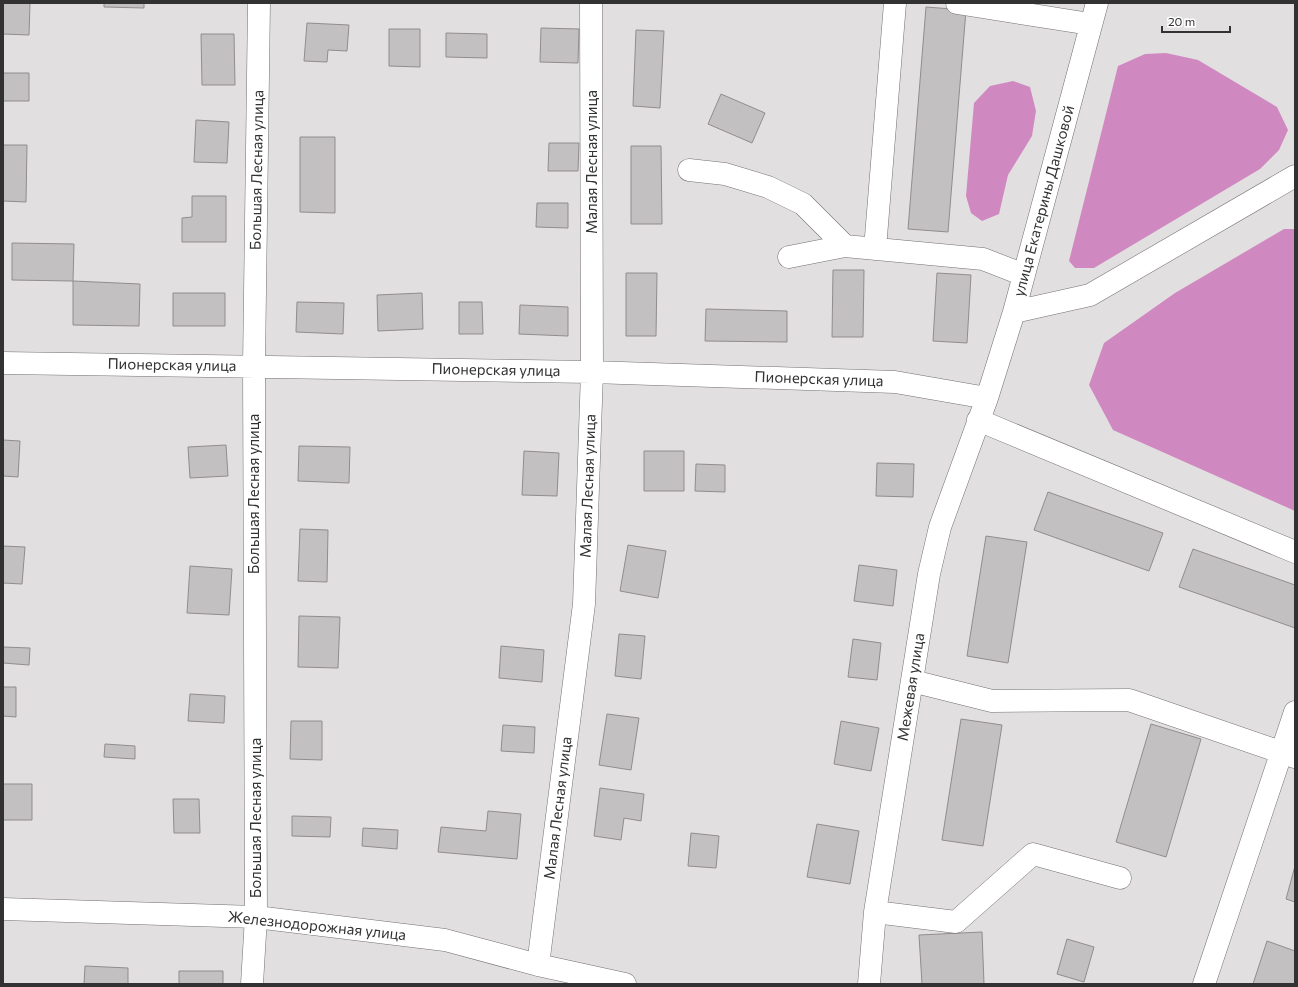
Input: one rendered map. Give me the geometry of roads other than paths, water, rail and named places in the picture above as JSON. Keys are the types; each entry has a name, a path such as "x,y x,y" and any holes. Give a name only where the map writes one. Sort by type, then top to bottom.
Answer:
{"street":[{"name":"Большая Лесная улица","path":"252,984 256,917 254,365 259,3"},
{"name":"Малая Лесная улица","path":"538,965 584,604 592,372 591,3"},
{"path":"875,249 895,3"},
{"path":"957,3 1090,24"},
{"name":"улица Екатерины Дашковой","path":"987,398 1014,312 1090,24 1097,3"},
{"path":"689,170 725,174 768,187 803,204 845,246"},
{"path":"1014,312 1090,295 1295,176"},
{"path":"789,257 845,246 982,259 1024,275"},
{"name":"Пионерская улица","path":"3,363 254,365 592,372 895,382 987,398"},
{"name":"Межевая улица","path":"868,984 875,912 929,574 940,527 987,398"},
{"path":"978,420 1295,552"},
{"path":"912,680 992,701 1129,700 1288,755"},
{"path":"1204,984 1288,755 1295,712"},
{"path":"875,912 956,922 1034,854 1120,878"},
{"name":"Железнодорожная улица","path":"3,909 256,917 445,940 538,965 625,984"}]}
